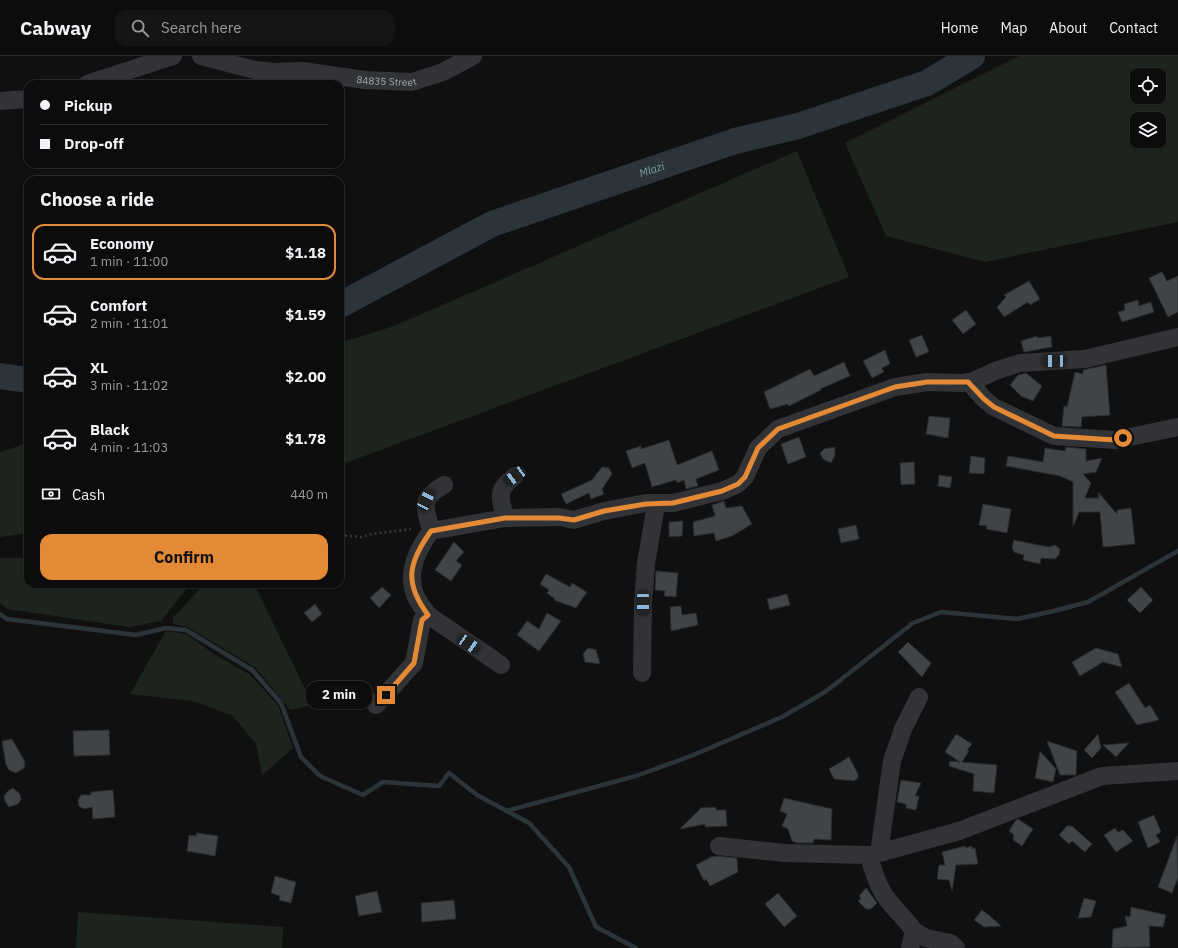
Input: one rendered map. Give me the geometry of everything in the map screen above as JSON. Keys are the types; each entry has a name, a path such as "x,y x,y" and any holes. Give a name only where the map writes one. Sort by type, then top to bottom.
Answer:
{"street":[{"path":"99,80 172,56"},
{"name":"84835 Street","path":"201,56 255,70 275,72 302,71 365,80 412,82 442,72 473,56"},
{"path":"0,101 24,99"},
{"path":"501,665 428,615 418,602 412,588 412,573 421,545 431,531 505,518 559,518 574,520 611,510 646,504 656,505 673,503 722,491 738,484 748,474 758,448 778,429 895,387 927,382 968,382 1020,363 1085,359 1178,337"},
{"path":"968,382 994,407 1054,436 1115,440 1178,427"},
{"path":"505,518 500,490 503,484 515,476"},
{"path":"431,531 426,510 426,500 430,493 444,485"},
{"path":"642,673 643,595 646,563 656,505"},
{"path":"376,705 414,663 422,620 428,615"},
{"path":"919,697 902,729 892,761 874,854 873,871 883,894 907,920 912,940 926,938 951,943 956,948"},
{"path":"719,846 784,853 874,854 959,831 1102,776 1178,771"}],"path":[{"path":"344,535 361,537 372,534 414,529 431,531"}],"shaded area":[{"path":"1019,56 1178,56 1178,222 985,262 886,236 845,143"},
{"path":"797,151 849,277 344,464 344,342 394,326"},
{"path":"24,444 24,534 0,537 0,452"},
{"path":"0,558 24,558 24,588 187,588 161,621 129,627 7,609 0,603"},
{"path":"200,588 256,588 313,705 290,710 256,668 188,627 173,624 173,618"},
{"path":"166,631 186,634 214,654 249,674 278,705 293,748 262,775 256,744 232,715 192,701 130,694"},
{"path":"78,912 283,927 282,948 76,948"}],"building":[{"path":"1162,272 1167,281 1178,276 1178,312 1168,317 1149,278"},
{"path":"1029,281 1040,299 1030,305 1028,302 1004,317 997,307 1006,297 1004,295"},
{"path":"1138,300 1139,306 1151,302 1154,312 1122,322 1118,312 1125,310 1124,304"},
{"path":"966,310 976,324 963,334 952,320"},
{"path":"922,335 929,352 916,357 909,340"},
{"path":"1037,336 1037,338 1051,336 1052,347 1024,352 1021,341"},
{"path":"885,350 890,364 882,368 884,372 872,378 863,361"},
{"path":"844,362 850,376 820,389 821,390 789,406 788,404 770,409 764,392 810,369 814,376"},
{"path":"1106,365 1110,415 1082,417 1081,427 1062,426 1064,406 1067,407 1075,372 1083,374 1083,370"},
{"path":"1026,373 1042,386 1033,401 1021,396 1010,385 1018,375"},
{"path":"929,416 950,418 948,438 926,434"},
{"path":"799,437 806,457 788,464 781,444"},
{"path":"669,440 677,465 712,451 719,470 696,479 698,486 686,489 684,480 677,483 676,480 652,487 645,463 632,468 626,451 641,446 641,449"},
{"path":"835,447 835,455 831,463 823,459 820,453 824,449"},
{"path":"1066,447 1086,449 1086,461 1102,458 1096,472 1083,474 1091,483 1085,498 1099,498 1098,492 1117,514 1117,510 1131,508 1135,544 1103,547 1100,512 1079,512 1073,527 1073,482 1060,476 1006,466 1008,456 1043,462 1045,448 1065,451"},
{"path":"971,456 985,458 984,474 969,473"},
{"path":"914,462 915,484 901,485 900,463"},
{"path":"602,467 609,468 612,474 602,489 604,494 591,499 589,493 566,504 561,494 592,480"},
{"path":"939,475 952,477 950,488 938,486"},
{"path":"724,501 726,508 742,506 752,524 732,536 716,541 714,533 694,536 693,522 715,516 712,505"},
{"path":"983,504 1011,509 1007,533 986,529 987,526 979,525"},
{"path":"683,521 682,536 669,537 669,522"},
{"path":"856,525 859,539 841,543 838,529"},
{"path":"1014,540 1048,547 1055,545 1060,549 1059,555 1055,559 1041,558 1040,564 1023,560 1024,555 1014,552 1012,547"},
{"path":"454,542 464,552 456,561 462,565 451,581 435,570"},
{"path":"656,571 678,573 676,597 664,596 665,591 655,590"},
{"path":"546,574 570,587 572,583 587,592 576,608 554,600 555,599 547,593 549,590 540,584"},
{"path":"382,587 391,595 379,608 370,598"},
{"path":"1141,587 1153,600 1140,613 1127,600"},
{"path":"787,594 790,605 770,610 767,599"},
{"path":"315,604 322,614 312,622 304,613"},
{"path":"681,606 682,615 696,613 698,625 671,631 670,607"},
{"path":"547,613 561,621 539,651 517,635 527,621 539,629"},
{"path":"908,642 931,663 922,677 898,652"},
{"path":"588,648 596,650 600,664 585,662 583,654"},
{"path":"1096,648 1118,654 1122,667 1103,662 1080,676 1072,662"},
{"path":"1129,683 1145,708 1150,705 1159,720 1137,725 1115,692"},
{"path":"109,730 110,755 74,756 73,731"},
{"path":"956,734 972,744 967,750 969,751 962,762 997,765 994,793 973,791 974,774 949,766 950,761 960,762 945,752"},
{"path":"1098,734 1101,748 1092,758 1084,750"},
{"path":"12,739 25,762 24,768 16,773 9,770 6,765 2,741"},
{"path":"1047,741 1077,751 1076,775 1060,775"},
{"path":"1129,743 1116,757 1103,745"},
{"path":"1040,751 1056,769 1053,782 1035,778"},
{"path":"849,757 858,774 858,778 854,781 834,779 829,769"},
{"path":"901,780 921,783 915,796 919,796 916,810 906,808 906,804 897,802"},
{"path":"13,788 20,794 21,800 18,804 9,807 4,796"},
{"path":"113,790 115,817 93,819 92,807 84,809 79,806 78,800 81,795 91,795 91,792"},
{"path":"784,798 832,809 831,840 814,839 813,843 797,843 792,841 788,829 782,826 787,814 780,811"},
{"path":"716,807 716,810 726,810 727,826 705,827 705,824 680,829 701,808"},
{"path":"1154,815 1161,832 1156,835 1160,842 1148,848 1138,822"},
{"path":"1018,819 1033,829 1022,846 1013,840 1014,835 1009,831"},
{"path":"1067,826 1072,826 1092,844 1085,852 1072,841 1069,844 1059,835"},
{"path":"1115,828 1118,832 1123,830 1133,841 1116,852 1104,835"},
{"path":"197,833 218,836 215,856 187,851 189,835 196,836"},
{"path":"1177,836 1178,878 1172,893 1158,887"},
{"path":"965,846 965,848 972,846 972,849 975,848 978,864 956,865 952,891 949,880 937,879 939,865 945,865 942,852"},
{"path":"717,856 737,858 738,872 710,886 706,879 704,881 696,865 711,857"},
{"path":"275,876 296,882 291,903 279,900 280,896 271,893"},
{"path":"866,888 877,903 871,909 866,909 858,901 861,898 859,896"},
{"path":"377,891 382,912 359,916 355,896"},
{"path":"778,893 797,916 784,927 765,904"},
{"path":"1084,898 1096,901 1091,917 1078,918"},
{"path":"454,900 456,919 422,922 421,903"},
{"path":"1131,907 1166,915 1163,927 1149,926 1150,947 1112,948 1113,929 1127,926 1125,916 1130,917"},
{"path":"982,910 1001,926 984,927 974,920"}],"waterway":[{"name":"Mlazi","path":"344,303 492,224 735,141 798,126 927,83 972,56"},
{"name":"Mlazi","path":"0,376 24,379"},
{"path":"506,811 636,776 691,756 782,717 825,692 913,623 941,612 1017,619 1054,611 1088,602 1178,551"},
{"path":"0,614 7,619 136,635 166,628 186,630 252,670 281,703 301,757 320,776 363,795 383,782 439,786 449,773 477,795 529,823 569,867 596,927 636,948"}],"route":[{"path":"386,695 414,663 419,643 422,620 428,615 418,602 412,588 412,573 416,556 421,545 431,531 505,518 559,518 574,520 586,515 604,511 646,504 656,505 673,503 722,491 738,484 748,474 752,459 758,448 778,429 895,387 914,383 936,381 968,382 994,407 1054,436 1115,440 1123,438"}]}
